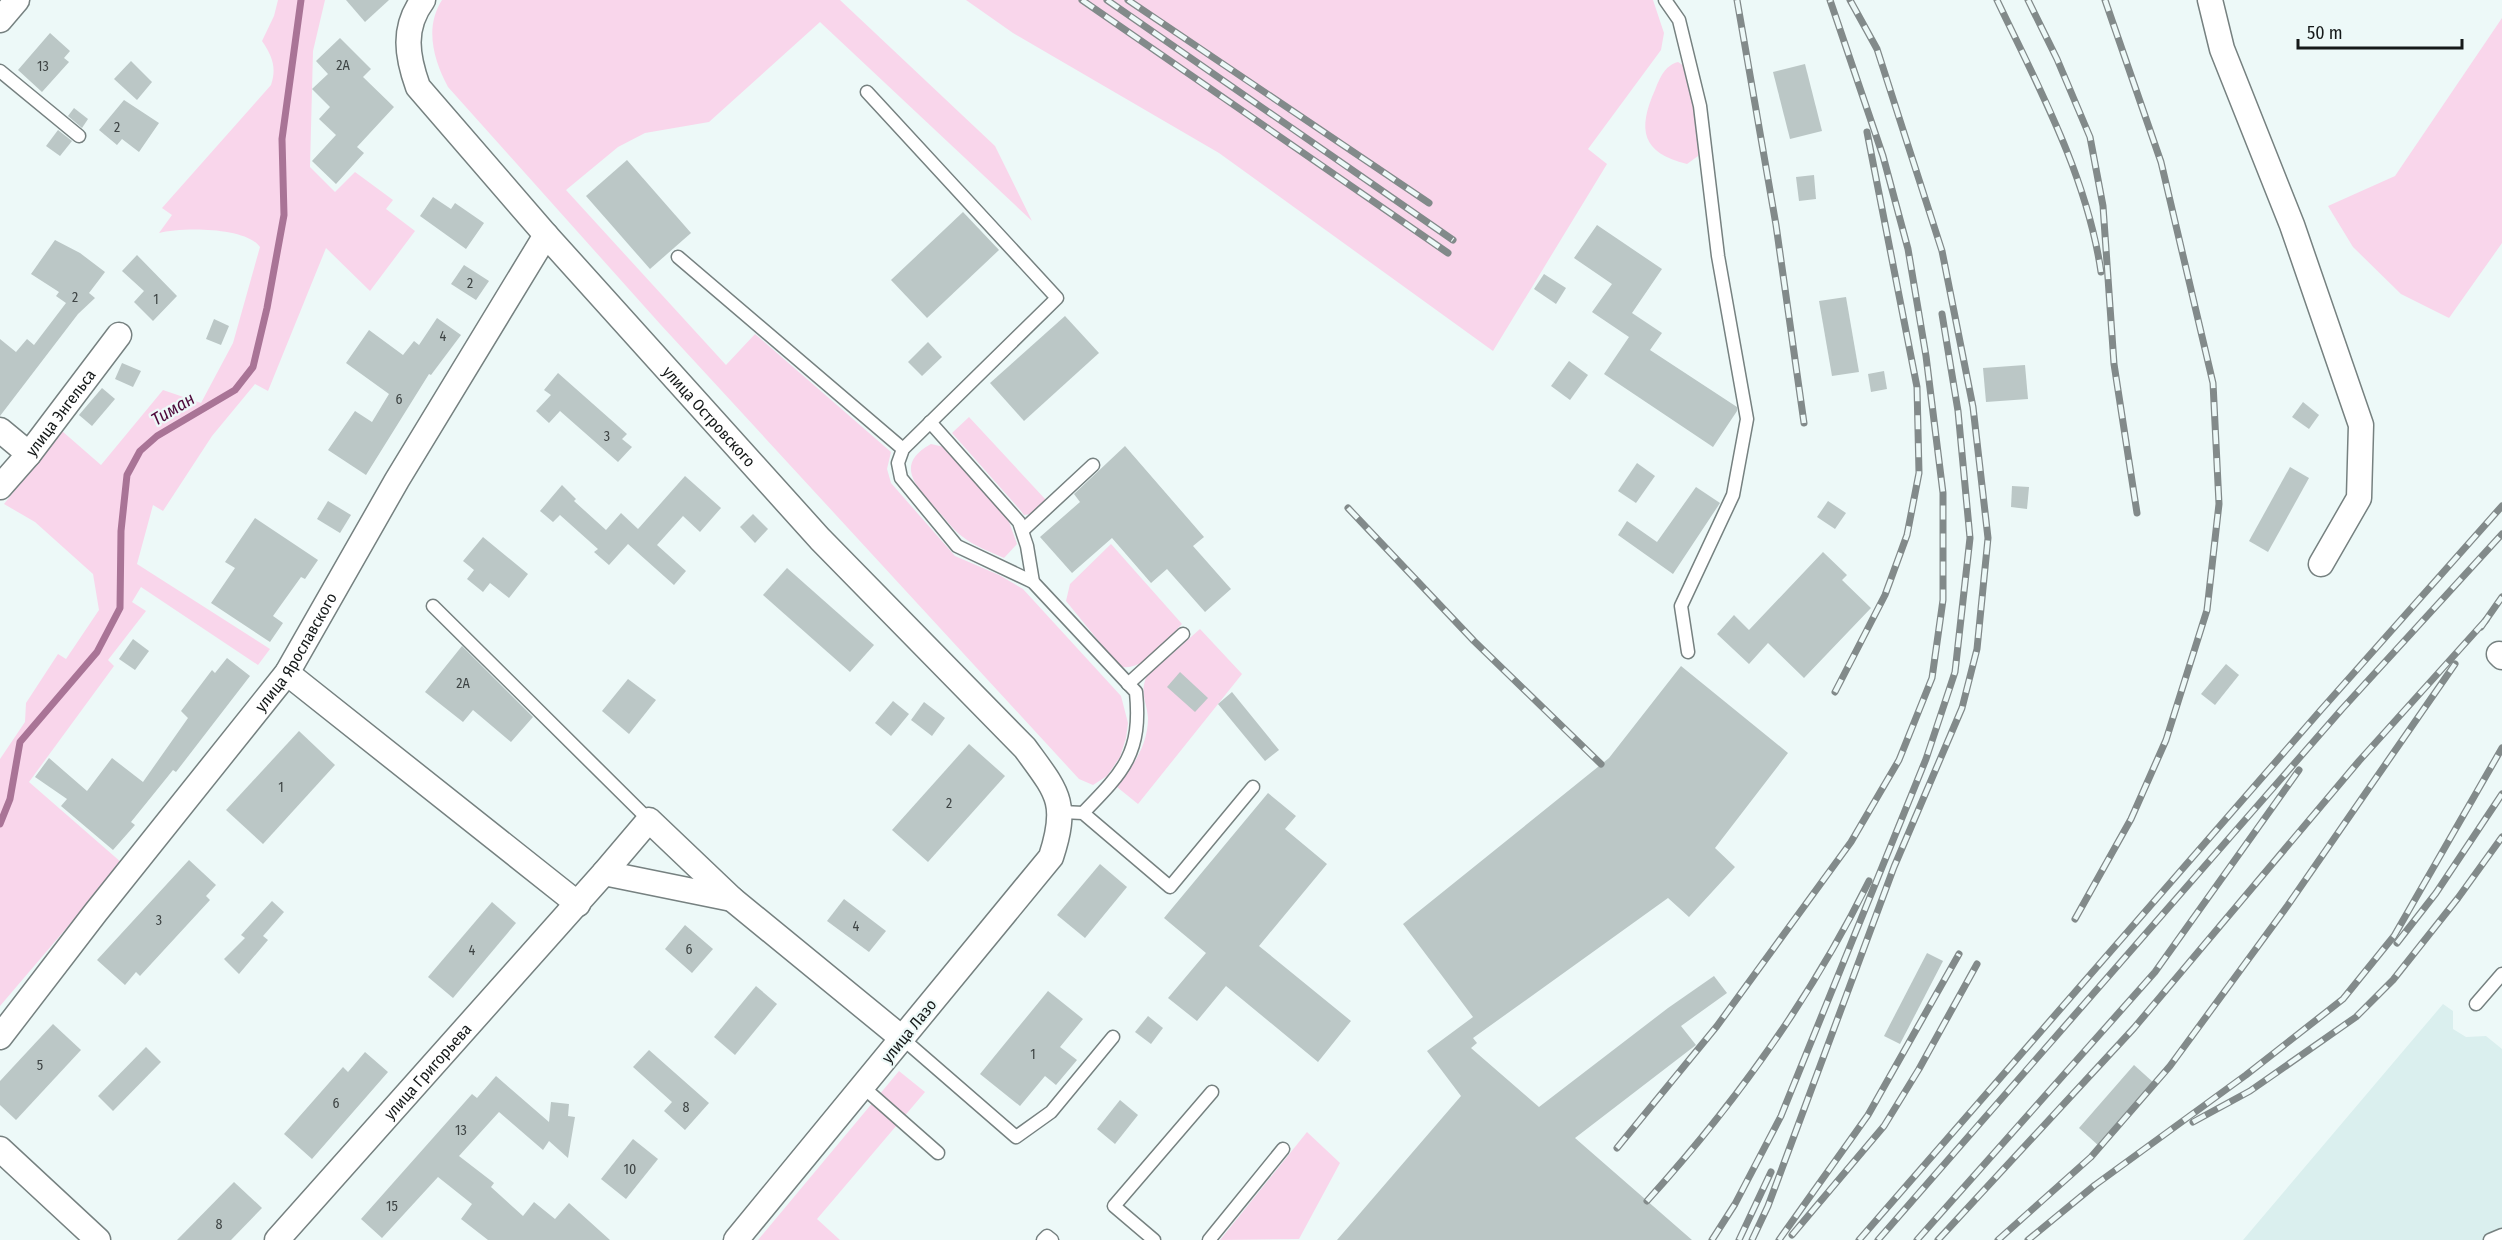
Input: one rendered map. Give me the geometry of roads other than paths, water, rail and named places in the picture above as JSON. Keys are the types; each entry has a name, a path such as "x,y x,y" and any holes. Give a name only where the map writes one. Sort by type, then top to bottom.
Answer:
{"street":[{"path":"0,20 17,0"},
{"name":"улица Островского","path":"423,0 414,12 407,46 418,87 546,235 820,539 1025,748 1072,812"},
{"path":"2210,0 2222,48 2292,225 2361,425 2359,498 2321,564"},
{"name":"улица Ярославского","path":"0,1037 96,912 287,673 397,480 546,235"},
{"name":"улица Энгельса","path":"0,487 29,454 119,335"},
{"path":"0,430 29,454"},
{"path":"287,673 578,904"},
{"name":"улица Лазо","path":"736,1240 1051,857 1072,812"},
{"path":"649,820 732,899 903,1039"},
{"name":"улица Григорьева","path":"277,1240 578,904 649,820"},
{"path":"604,873 732,899"},
{"path":"0,1149 98,1240"}],"lane":[{"path":"1665,0 1679,20 1700,106 1718,256 1747,419 1733,495 1681,606 1688,652"},
{"path":"0,71 79,136"},
{"path":"867,92 1057,298 903,449 898,463 901,478 957,546 1033,582 1136,692 1138,716 1132,754 1113,782 1072,812 1170,887 1253,787"},
{"path":"678,257 903,449"},
{"path":"930,422 1023,530 1033,582"},
{"path":"1023,530 1093,465"},
{"path":"433,606 649,820"},
{"path":"1128,684 1183,634"},
{"path":"2476,1004 2502,974"},
{"path":"903,1039 1016,1137 1051,1112 1113,1037"},
{"path":"863,1087 938,1153"},
{"path":"1154,1240 1114,1206 1212,1092"},
{"path":"1209,1240 1283,1149"},
{"path":"2490,1240 2502,1235"},
{"path":"1043,1240 1047,1236 1052,1240"}],"waterway":[{"name":"Тиман","path":"0,824 10,799 20,742 97,652 120,608 121,531 127,475 140,451 157,436 235,390 253,367 267,308 284,215 282,139 301,0"}],"railway":[{"path":"1082,0 1448,253"},
{"path":"1107,0 1453,240"},
{"path":"1128,0 1429,203"},
{"path":"1737,0 1776,225 1804,423"},
{"path":"1617,1148 1717,1026 1851,842 1899,760 1932,678 1943,600 1943,493 1926,356 1908,249 1883,156 1830,0"},
{"path":"1752,1240 1768,1206 1894,867 1962,708 1977,649 1988,538 1973,407 1942,251 1877,49 1850,0"},
{"path":"1997,0 2073,166 2085,201 2101,272"},
{"path":"2028,0 2057,59 2090,137 2103,206 2114,364 2137,513"},
{"path":"2075,919 2131,819 2166,740 2207,610 2219,504 2213,383 2161,162 2105,0"},
{"path":"1835,692 1885,595 1907,535 1919,473 1917,387 1867,132"},
{"path":"1712,1240 1735,1204 1781,1116 1926,759 1955,672 1970,538 1958,411 1942,314"},
{"path":"1859,1240 2320,711 2502,506"},
{"path":"1348,508 1474,641 1601,764"},
{"path":"1878,1240 2342,709 2502,534"},
{"path":"2481,627 2502,597"},
{"path":"1938,1240 2134,1028 2359,761 2486,620"},
{"path":"1998,1240 2091,1157 2170,1066 2288,905 2455,664"},
{"path":"2028,1240 2095,1185 2246,1075 2343,999 2394,936 2502,748"},
{"path":"1917,1240 2155,972 2299,770"},
{"path":"2397,943 2436,893 2502,794"},
{"path":"2193,1122 2250,1091 2356,1017 2393,980 2458,898 2502,837"},
{"path":"1647,1201 1711,1127 1769,1048 1822,967 1869,881"},
{"path":"1779,1240 1868,1115 1959,954"},
{"path":"1792,1235 1884,1126 1919,1069 1977,964"},
{"path":"1739,1240 1771,1172"}]}
